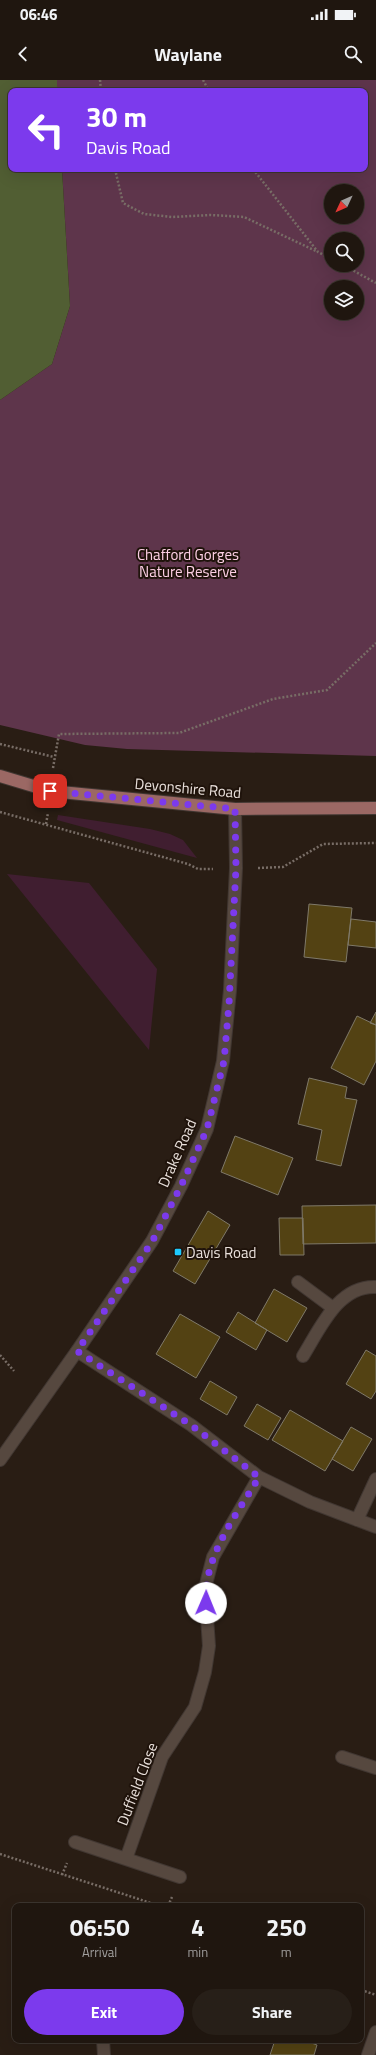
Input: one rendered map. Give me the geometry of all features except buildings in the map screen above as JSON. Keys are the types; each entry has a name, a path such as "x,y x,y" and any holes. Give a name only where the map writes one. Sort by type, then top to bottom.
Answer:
{"main road":[{"name":"Devonshire Road","path":"0,776 50,791 235,809 376,808"}],"street":[{"name":"Drake Road","path":"0,1460 152,1242 181,1186 207,1129 224,1061 230,990 236,868 235,809"},
{"path":"298,1282 333,1308"},
{"path":"303,1356 333,1308 358,1289 376,1288"},
{"path":"77,1351 191,1425 259,1477 310,1502 376,1527"},
{"name":"Duffield Close","path":"126,1859 162,1757 195,1707 205,1672 209,1646 205,1588 213,1557 259,1477"},
{"path":"357,1520 376,1478"},
{"path":"342,1757 376,1768"},
{"path":"75,1842 180,1876"},
{"path":"368,2055 376,2032"},
{"path":"103,2043 104,2055"}],"path":[{"path":"116,172 123,203 144,214 172,217 211,215 244,217 324,255"},
{"path":"255,172 318,252"},
{"path":"355,272 376,284"},
{"path":"0,744 54,757 59,734 179,734 273,699 327,690 376,643"},
{"path":"0,812 188,864 198,869"},
{"path":"283,867 323,844 376,843"},
{"path":"0,1355 14,1371"},
{"path":"0,1854 151,1903"},
{"path":"364,1991 376,1995"}],"shaded area":[{"path":"0,80 57,80 57,88 8,88 8,172 62,172 70,306 52,364 0,400"},
{"path":"58,815 150,829 170,834 183,840 197,858 57,820"},
{"path":"7,874 89,883 157,969 149,1050"}],"green space":[{"name":"Chafford Gorges Nature Reserve","path":"57,80 376,80 376,756 127,749 85,745 0,725 0,400 52,364 70,306 62,172 368,172 368,88 57,88"}],"place":[{"name":"Davis Road","path":"178,1252"}],"route":[{"path":"50,791 235,809 236,868 229,1004 224,1061 207,1129 181,1186 152,1242 77,1351 191,1425 259,1477 213,1557 205,1588 206,1603"}]}
